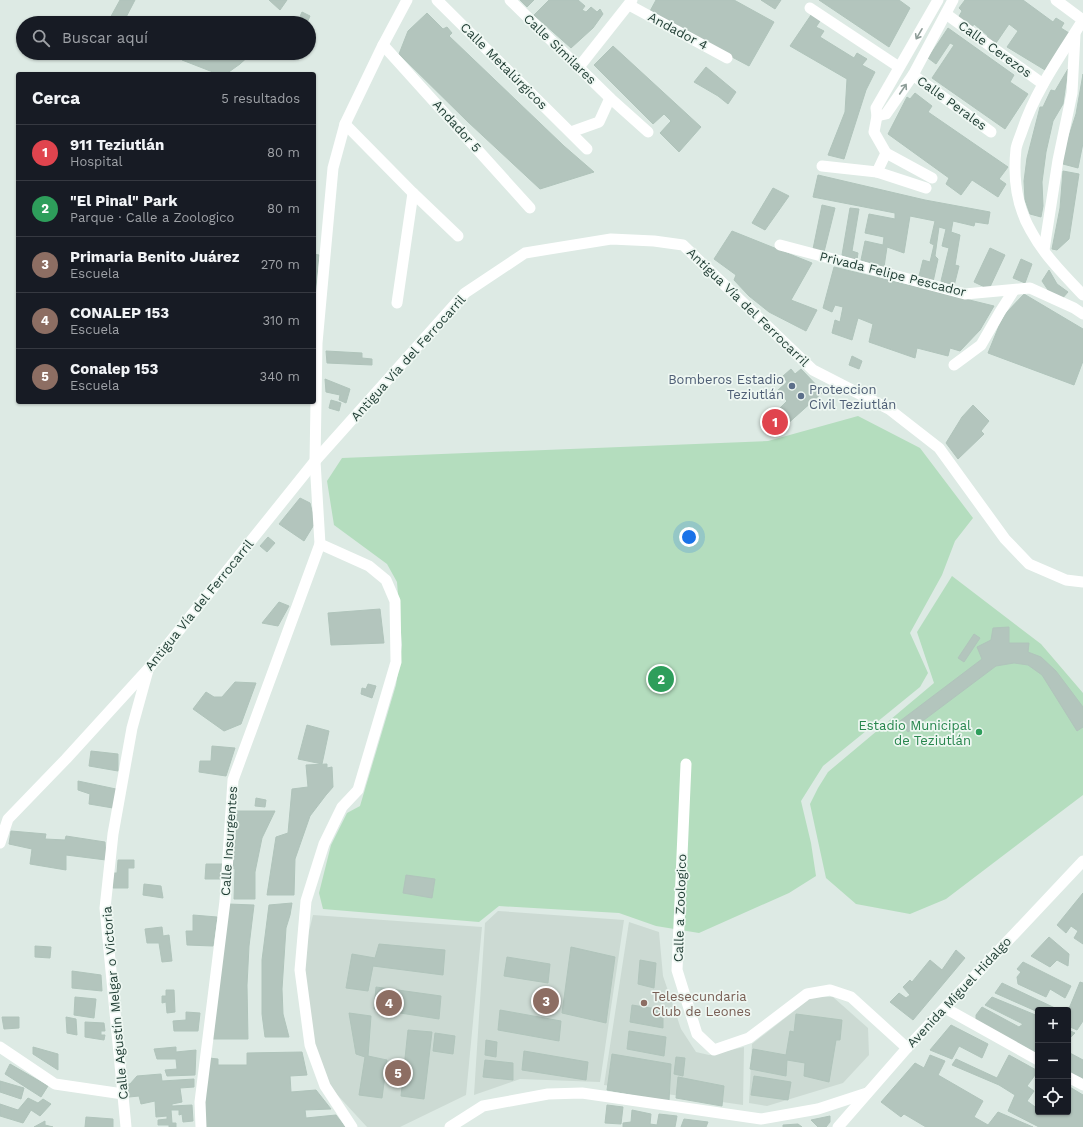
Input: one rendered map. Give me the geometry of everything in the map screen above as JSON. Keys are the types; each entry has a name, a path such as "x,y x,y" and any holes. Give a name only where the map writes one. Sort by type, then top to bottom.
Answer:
{"street":[{"path":"352,1127 325,1086 310,1045 300,970 306,901 324,844 342,807 358,790 396,662 396,601 386,580 369,566 320,544 315,461 318,327 333,168 345,124 383,45 407,0"},
{"name":"Calle Metalúrgicos","path":"437,0 587,149"},
{"name":"Calle Similares","path":"510,0 610,98 648,132"},
{"path":"878,116 886,114 913,75 953,0"},
{"path":"1056,0 1083,20 1043,84 1025,120 1016,148 1015,173 1018,200 1031,231 1056,267 1083,295"},
{"path":"822,166 877,172 929,183 886,153 874,132 878,116 876,108 935,1"},
{"path":"579,68 630,2"},
{"name":"Andador 4","path":"630,2 727,58"},
{"path":"810,8 899,68"},
{"name":"Calle Cerezos","path":"946,14 1043,84"},
{"path":"1044,250 1058,160 1072,93 1075,33"},
{"name":"Andador 5","path":"383,45 530,208"},
{"name":"Calle Perales","path":"913,75 991,132"},
{"path":"571,132 599,122 610,98"},
{"path":"345,124 458,236"},
{"path":"877,172 886,153"},
{"path":"397,303 413,193"},
{"name":"Antigua Vía del Ferrocarril","path":"0,843 8,819 66,759 149,668 315,461 465,293 525,253 611,239 654,241 683,245 813,370 889,409 939,448 1005,539 1029,564 1066,580 1083,582"},
{"name":"Privada Felipe Pescador","path":"780,245 965,294 1030,288 1079,311 1083,295"},
{"path":"954,365 981,346 1014,290"},
{"name":"Calle Insurgentes","path":"201,1127 200,1102 225,901 233,780 320,544"},
{"name":"Calle Agustín Melgar o Victoria","path":"126,1127 105,908 114,834 132,728 149,668"},
{"name":"Calle a Zoologico","path":"686,764 677,970 697,1034 714,1050 749,1038 807,994 830,990 852,997 907,1048"},
{"name":"Avenida Miguel Hidalgo","path":"838,1127 907,1048 1083,860"},
{"path":"945,1008 1035,1058"},
{"path":"0,1046 55,1084 123,1094"},
{"path":"1071,1079 1083,1085"},
{"path":"450,1127 483,1106 548,1094 582,1093 761,1119 818,1109 867,1093"}],"shaded area":[{"path":"498,911 624,920 600,1082 520,1079 474,1095 485,923"},
{"path":"313,915 482,927 466,1095 400,1127 367,1127 319,1075 300,968"},
{"name":"Telesecundaria Club de Leones","path":"629,922 659,932 663,976 681,1029 696,1052 709,1055 744,1047 743,1105 604,1085"},
{"path":"812,997 833,997 868,1028 869,1055 843,1083 767,1106 749,1103 752,1044"}],"green space":[{"path":"858,416 920,448 973,518 955,541 942,575 910,633 928,673 920,687 823,766 801,801 811,843 816,876 789,893 699,933 656,926 619,913 499,906 479,922 323,909 319,893 331,845 347,813 360,806 396,685 402,645 397,582 387,564 334,525 327,481 342,458 768,441"},
{"name":"Estadio Municipal de Teziutlán","path":"952,576 1041,644 1083,693 1083,795 946,899 910,914 856,904 826,878 810,804 828,772 934,683 917,632"}],"building":[{"path":"120,0 135,0 127,16 111,16"},
{"path":"269,0 287,0 280,10"},
{"path":"520,0 534,0 527,7"},
{"path":"549,0 578,0 585,6 582,10 586,12 591,7 597,12 600,9 603,14 593,28 571,48 534,15"},
{"path":"656,0 734,0 774,22 749,66 649,13"},
{"path":"761,0 781,0 775,9"},
{"path":"819,0 899,0 910,8 889,47"},
{"path":"965,0 1023,0 1053,22 1056,18 1064,23 1061,28 1069,33 1045,70 1007,47 1018,31 1009,24 994,46 986,40 988,36 974,24 971,29 958,18 962,11 959,8"},
{"path":"302,12 310,16 300,16"},
{"path":"427,13 443,29 447,27 452,33 449,36 564,146 594,172 540,189 468,122 399,54 408,31"},
{"path":"811,15 820,21 816,27 824,31 820,37 854,58 857,53 867,59 862,65 875,72 866,90 844,159 828,155 845,112 847,79 790,46"},
{"path":"948,28 1014,75 1010,82 1028,94 1005,129 932,78 954,45 950,43 936,64 928,58"},
{"path":"613,46 701,127 679,152 660,133 671,121 664,114 653,124 594,65"},
{"path":"182,60 244,60 229,72 213,72"},
{"path":"706,67 736,92 728,104 718,96 694,82"},
{"path":"1068,69 1063,104 1053,121 1046,152 1042,182 1043,206 1041,217 1030,214 1025,200 1024,181 1027,158 1040,107 1043,107 1051,90 1055,91"},
{"path":"1083,74 1083,143 1078,168 1063,164 1067,142 1076,114"},
{"path":"915,93 932,106 928,112 1008,167 999,179 1006,184 998,197 972,180 961,195 946,184 949,178 888,134 907,97 910,99"},
{"path":"1063,171 1079,174 1069,239 1057,250 1052,249 1060,208"},
{"path":"818,175 925,200 990,212 988,224 975,222 974,226 953,221 951,232 960,235 955,265 959,266 954,286 941,281 949,248 942,246 946,229 939,227 935,256 938,259 933,282 919,276 923,260 930,262 934,245 930,243 935,221 910,216 904,253 887,247 884,267 861,260 865,241 883,245 884,237 865,233 869,214 895,219 895,213 813,197"},
{"path":"773,188 789,196 765,230 752,223"},
{"path":"822,205 835,208 824,252 813,249"},
{"path":"850,208 859,209 852,251 858,253 857,260 842,255"},
{"path":"732,231 812,263 791,300 817,310 806,331 769,312 749,296 734,280 736,275 714,259"},
{"path":"990,248 1005,255 989,289 974,282"},
{"path":"316,254 319,255 316,286"},
{"path":"1021,259 1032,264 1025,283 1013,278"},
{"path":"834,267 994,306 980,330 960,351 950,348 948,356 917,348 915,358 869,342 873,324 858,318 852,340 832,333 835,320 840,322 843,307 835,305 832,312 823,308"},
{"path":"1049,270 1057,284 1068,292 1061,300 1050,293 1042,281"},
{"path":"1024,294 1083,329 1083,361 1074,385 988,353 1006,313"},
{"path":"326,351 362,353 362,358 372,359 372,365 327,363"},
{"path":"852,356 862,361 859,369 849,365"},
{"name":"Proteccion Civil Teziutlán","path":"791,369 795,374 801,369 823,392 785,426 775,413 787,401 778,390 787,382 783,376"},
{"path":"325,379 350,389 346,403 339,400 340,395 326,392"},
{"path":"331,400 341,403 339,411 329,408"},
{"path":"973,405 989,421 981,431 984,434 958,459 946,443 962,417"},
{"path":"300,498 310,503 315,523 304,541 279,524"},
{"path":"268,537 275,543 267,552 260,546"},
{"path":"279,602 289,606 278,626 262,623"},
{"path":"380,609 384,643 331,645 328,613"},
{"path":"1009,627 1009,643 1029,643 1028,652 1041,657 1056,671 1083,707 1083,727 1077,731 1042,675 1028,665 1014,663 996,666 908,732 900,721 982,659 977,647 991,640 993,628"},
{"path":"974,634 980,638 964,662 958,658"},
{"path":"235,682 256,683 241,724 224,731 193,709 206,692 214,697 222,697"},
{"path":"368,684 376,686 372,698 361,694 362,688 366,689"},
{"path":"307,725 329,731 322,764 298,759"},
{"path":"212,746 235,748 226,776 199,772 200,761 211,761"},
{"path":"91,751 118,754 118,771 89,766"},
{"path":"327,764 327,768 332,767 333,787 310,816 295,859 294,895 267,895 276,837 288,833 292,789 308,787 306,765"},
{"path":"78,781 116,789 113,808 89,804 90,794 78,790"},
{"path":"256,798 266,800 265,807 255,806"},
{"path":"234,811 275,811 262,838 255,872 255,899 234,899 235,869 228,866 230,839 236,838"},
{"path":"11,831 46,834 45,839 65,840 66,836 105,842 106,860 66,855 66,870 30,864 32,849 9,844"},
{"path":"118,860 134,860 134,868 128,868 128,888 113,888 114,873 117,873"},
{"path":"206,864 222,864 223,879 205,879"},
{"path":"406,875 435,879 432,898 403,893"},
{"path":"144,884 161,886 163,898 143,895"},
{"path":"1083,893 1083,944 1074,938 1078,931 1071,926 1066,933 1057,925"},
{"path":"292,903 286,928 282,989 283,1014 289,1037 265,1037 262,1014 262,960 269,905"},
{"path":"228,904 254,905 249,946 247,985 248,1039 212,1039"},
{"path":"193,915 217,917 213,946 187,945 186,931 193,931"},
{"path":"162,927 163,936 169,935 172,961 162,962 159,943 147,943 145,929"},
{"path":"1049,937 1069,954 1068,966 1057,960 1050,967 1031,956"},
{"path":"379,944 445,950 443,975 373,966 368,991 346,988 352,954 375,958"},
{"path":"35,946 51,947 50,958 35,957"},
{"path":"571,947 615,957 606,1023 562,1013"},
{"path":"956,950 965,958 913,1020 890,1002 899,993 906,998 910,995 903,987 910,980 912,982 930,960 942,970"},
{"path":"507,957 550,964 548,983 504,976"},
{"path":"640,960 656,963 654,988 638,984"},
{"path":"1023,962 1071,986 1065,998 1050,989 1046,997 1018,984 1017,977 1021,972 1017,969"},
{"path":"72,971 101,975 102,991 72,988"},
{"path":"1080,982 1083,983 1083,1021 1077,1030 1071,1027 1071,1007 1070,1007"},
{"path":"1002,983 1053,1007 1035,1007 1035,1011 995,993"},
{"path":"376,987 441,996 439,1019 374,1009"},
{"path":"166,990 174,990 175,1012 167,1013 166,1002 162,1003 162,996 166,996"},
{"path":"75,997 96,999 94,1018 74,1015"},
{"path":"992,997 1035,1015 1035,1052 976,1020 976,1015 982,1007 1019,1027 1023,1024 985,1005"},
{"path":"632,1005 663,1010 663,1028 630,1022"},
{"path":"500,1010 561,1021 559,1041 498,1030"},
{"path":"186,1012 200,1013 198,1031 174,1031 173,1021 186,1020"},
{"path":"349,1013 371,1016 368,1056 387,1060 382,1098 359,1095 365,1057 356,1054"},
{"path":"796,1014 842,1020 840,1040 836,1040 829,1082 804,1076 805,1063 787,1060 786,1076 750,1069 753,1049 786,1055 790,1031 794,1032"},
{"path":"2,1017 19,1017 19,1028 4,1029"},
{"path":"66,1017 76,1019 77,1035 67,1033"},
{"path":"85,1022 104,1023 105,1031 101,1031 101,1035 105,1035 104,1040 85,1037"},
{"path":"951,1025 988,1044 982,1058 959,1046 952,1059 930,1050"},
{"path":"408,1030 432,1032 424,1099 401,1096"},
{"path":"629,1031 666,1037 664,1056 627,1049"},
{"path":"1071,1031 1075,1033 1071,1037"},
{"path":"435,1033 455,1036 453,1054 433,1051"},
{"path":"486,1040 497,1042 496,1057 485,1055"},
{"path":"33,1047 58,1054 58,1070 33,1054"},
{"path":"176,1047 176,1052 196,1050 195,1075 167,1076 165,1070 177,1069 176,1059 157,1059 154,1049"},
{"path":"524,1051 588,1062 586,1080 522,1070"},
{"path":"302,1052 307,1075 290,1076 291,1092 316,1090 331,1109 305,1110 306,1118 336,1115 345,1127 203,1127 201,1102 206,1101 209,1058 218,1059 218,1065 247,1065 247,1053"},
{"path":"612,1054 671,1064 669,1101 607,1090"},
{"path":"1071,1054 1083,1060 1083,1079 1071,1073"},
{"path":"930,1055 945,1061 938,1075 983,1101 974,1117 988,1125 998,1112 1033,1127 926,1127 904,1114 901,1117 881,1102 915,1063 924,1068"},
{"path":"1009,1055 1035,1069 1035,1075 1027,1086 1034,1091 1027,1101 1035,1107 1035,1115 1071,1115 1071,1088 1083,1095 1083,1127 1039,1127 1008,1111 1015,1095 999,1085 952,1065 956,1059 997,1078"},
{"path":"676,1057 685,1058 683,1076 674,1074"},
{"path":"485,1060 513,1063 513,1080 483,1077"},
{"path":"10,1064 48,1086 41,1097 5,1074"},
{"path":"161,1074 162,1081 194,1079 194,1087 180,1088 182,1102 172,1104 172,1106 192,1105 193,1121 183,1122 182,1114 179,1115 179,1110 171,1110 172,1123 176,1123 176,1127 169,1127 169,1125 158,1125 158,1120 167,1119 167,1116 156,1117 155,1101 141,1104 139,1096 129,1097 128,1084 130,1084 137,1076"},
{"path":"754,1076 791,1082 788,1100 751,1095"},
{"path":"678,1077 724,1086 722,1106 676,1098"},
{"path":"0,1081 24,1088 21,1099 0,1092"},
{"path":"28,1098 38,1103 43,1099 51,1104 40,1116 31,1110 23,1123 0,1116 0,1104 18,1110"},
{"path":"607,1105 623,1107 621,1124 605,1123"},
{"path":"632,1110 651,1114 650,1124 657,1125 659,1114 677,1116 675,1127 623,1127 623,1123 631,1122"},
{"path":"830,1116 830,1122 826,1127 818,1127 811,1120"},
{"path":"86,1117 113,1119 113,1127 85,1127"},
{"path":"684,1119 708,1122 706,1127 681,1127"},
{"path":"45,1121 45,1125 53,1127 34,1127"},
{"path":"798,1124 802,1127 783,1127 783,1125"}],"place":[{"name":"Bomberos Estadio Teziutlán","path":"792,386"},
{"name":"Proteccion Civil Teziutlán","path":"801,396"},
{"name":"911 Teziutlán","path":"775,422"},
{"name":"\"El Pinal\" Park","path":"661,679"},
{"name":"Estadio Municipal de Teziutlán","path":"979,732"},
{"name":"Primaria Benito Juárez","path":"546,1001"},
{"name":"CONALEP 153","path":"389,1003"},
{"name":"Telesecundaria Club de Leones","path":"644,1003"},
{"name":"Conalep 153","path":"398,1073"}]}
